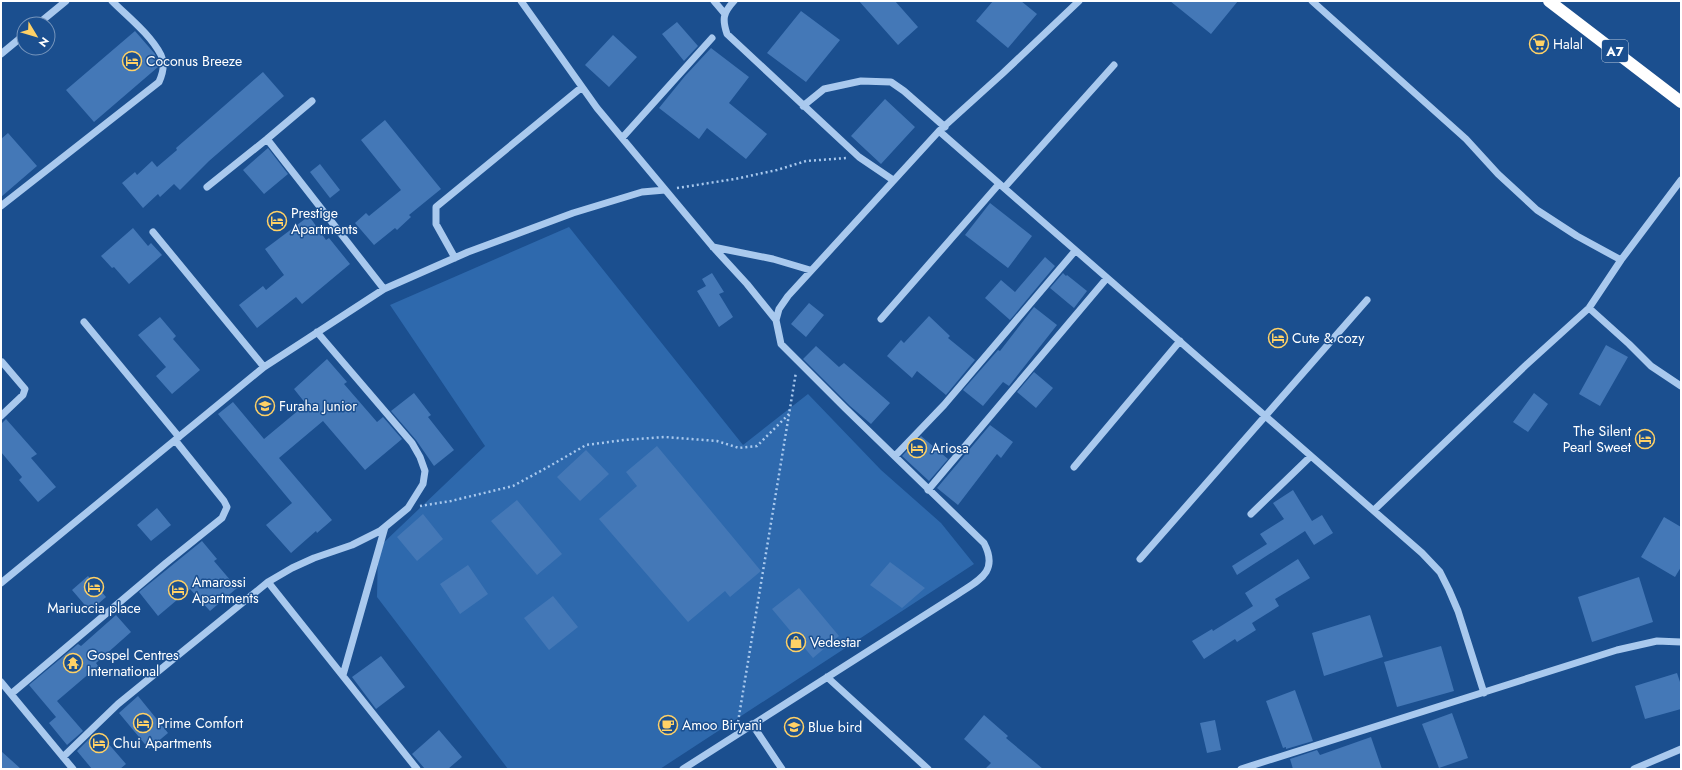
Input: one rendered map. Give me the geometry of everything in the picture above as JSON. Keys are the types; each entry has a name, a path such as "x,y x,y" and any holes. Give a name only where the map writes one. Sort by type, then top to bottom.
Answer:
{"highway":[{"name":"A7","path":"1549,1 1681,102"}],"street":[{"path":"48,16 66,1"},
{"path":"1,206 159,82 162,75 163,65 161,55 142,32 112,1"},
{"path":"521,1 597,108 713,247 748,284 776,320 781,344 928,490 984,543 989,552 990,560 986,573 979,580 683,769"},
{"path":"714,1 725,14"},
{"path":"734,1 725,14 723,24 727,34 859,157 893,180"},
{"path":"776,320 779,309 788,296 893,180 942,129 1079,1"},
{"path":"1312,1 1466,139 1498,174 1537,210 1577,236 1621,260"},
{"path":"622,138 712,38"},
{"path":"1,54 16,42"},
{"path":"881,320 1114,65"},
{"path":"803,106 824,89 861,81 890,82 904,91 1002,186 1422,553 1440,572 1458,611 1484,693"},
{"path":"455,258 436,224 436,207 582,87"},
{"path":"207,187 312,101"},
{"path":"267,139 384,289"},
{"path":"1374,510 1525,366 1589,308 1621,260 1681,180"},
{"path":"1,583 264,367 384,289 455,258 573,213 642,192 665,190"},
{"path":"153,232 264,367"},
{"path":"713,247 773,259 810,270"},
{"path":"895,456 944,404 1075,251"},
{"path":"928,490 1107,278"},
{"path":"1140,559 1367,300"},
{"path":"1589,308 1651,366 1681,386"},
{"path":"11,694 166,563 222,518 227,507 177,439 84,322"},
{"path":"63,757 118,704 268,582 292,568 314,558 352,545 380,531 408,508 423,484 425,471 420,457 412,443 317,332"},
{"path":"1074,467 1180,341"},
{"path":"1,416 23,395 25,389 2,362"},
{"path":"1251,514 1311,456"},
{"path":"343,675 385,527"},
{"path":"268,582 417,769"},
{"path":"1241,769 1617,650 1658,641 1681,642"},
{"path":"827,677 928,769"},
{"path":"1,682 73,769"},
{"path":"752,724 782,769"},
{"path":"1634,769 1681,749"}],"path":[{"path":"665,190 735,179 777,170 806,161 859,157"},
{"path":"736,735 798,360"},
{"path":"408,508 513,486 586,445 665,437 717,441 740,448 757,446 788,414"}],"shaded area":[{"path":"569,227 743,445 808,394 881,470 941,523 974,564 660,769 508,769 377,597 378,548 485,446 390,305"}],"building":[{"path":"859,1 895,1 918,27 898,45"},
{"path":"993,1 1021,1 1037,14 1008,48 976,21"},
{"path":"1170,1 1238,1 1211,34"},
{"path":"801,11 840,40 806,82 767,53"},
{"path":"677,22 698,46 684,61 662,34"},
{"path":"135,31 155,54 158,67 94,122 66,90"},
{"path":"613,35 637,57 609,87 585,65"},
{"path":"711,48 749,77 729,103 767,134 746,159 707,128 699,139 659,108 685,76"},
{"path":"263,72 284,96 209,161 180,190 174,184 160,197 158,194 143,208 122,183 135,172 137,175 152,161 157,167 177,150 176,148"},
{"path":"885,99 915,127 881,164 851,136"},
{"path":"385,120 441,189 409,215 411,217 397,230 395,228 374,245 355,223 366,213 369,216 401,190 361,140"},
{"path":"8,133 37,166 1,197 1,139"},
{"path":"268,148 288,174 264,194 243,170"},
{"path":"320,164 340,190 330,198 310,172"},
{"path":"990,203 1032,236 1008,268 965,235"},
{"path":"309,216 326,240 329,238 350,264 302,304 296,297 257,328 239,305 263,286 266,290 284,275 265,249"},
{"path":"133,228 148,246 151,243 162,255 129,284 114,267 112,268 101,256"},
{"path":"1045,257 1055,266 1010,320 985,298 1001,280 1015,292"},
{"path":"712,273 724,292 719,294 733,317 719,327 697,291 706,286 702,279"},
{"path":"1063,273 1087,291 1074,308 1050,288"},
{"path":"809,303 824,315 806,337 791,324"},
{"path":"1034,307 1057,325 1009,386 1003,382 983,406 963,390 998,350 1000,351"},
{"path":"929,316 950,336 948,338 975,360 946,395 917,371 912,378 887,356 901,340 904,343"},
{"path":"160,317 176,336 173,339 200,370 172,394 156,376 166,367 138,335"},
{"path":"1606,345 1628,357 1600,406 1579,394"},
{"path":"816,346 839,367 844,363 890,403 871,424 850,406 803,359"},
{"path":"327,359 347,382 344,384 377,422 383,417 402,439 365,470 323,421 279,458 332,520 317,533 316,531 291,553 266,525 292,503 218,414 233,402 264,439 306,404 294,389"},
{"path":"1034,372 1053,388 1036,408 1017,392"},
{"path":"414,393 431,415 428,417 454,450 434,466 416,440 391,411"},
{"path":"1534,393 1548,404 1528,432 1513,422"},
{"path":"6,419 37,454 31,458 56,487 38,502 19,480 22,477 1,452 1,424"},
{"path":"990,425 1013,442 1001,458 997,454 958,505 937,488"},
{"path":"921,436 948,459 929,481 902,456"},
{"path":"657,446 761,571 730,597 725,591 688,622 599,519 637,486 626,472"},
{"path":"586,450 609,474 580,501 557,477"},
{"path":"1293,490 1312,521 1322,515 1333,533 1314,545 1305,531 1237,575 1232,566 1267,544 1260,534 1284,519 1273,503"},
{"path":"517,500 562,554 537,575 491,521"},
{"path":"157,508 171,525 151,541 137,525"},
{"path":"423,514 443,539 417,561 397,537"},
{"path":"1664,517 1681,527 1681,567 1675,577 1641,557"},
{"path":"202,541 217,559 214,561 237,588 210,611 190,589 158,616 139,592"},
{"path":"1298,559 1310,578 1275,599 1279,606 1252,623 1256,630 1237,642 1235,639 1204,659 1192,641 1212,629 1213,631 1253,606 1245,593"},
{"path":"890,562 925,588 902,608 870,585"},
{"path":"468,565 488,594 460,614 440,584"},
{"path":"88,576 106,597 90,611 72,590"},
{"path":"1639,577 1653,622 1592,642 1578,597"},
{"path":"799,588 839,636 813,658 772,609"},
{"path":"553,596 578,627 549,650 524,618"},
{"path":"116,615 131,632 96,663 98,666 57,701 83,731 67,745 49,723 56,717 29,685 78,644 81,646"},
{"path":"1370,615 1383,657 1324,676 1312,633"},
{"path":"1441,646 1454,691 1397,707 1384,662"},
{"path":"381,656 405,687 376,709 352,677"},
{"path":"1677,673 1681,685 1681,709 1645,719 1635,686"},
{"path":"1295,690 1313,741 1286,749 1286,747 1283,748 1266,701"},
{"name":"Prime Comfort","path":"138,696 168,733 149,749 119,713"},
{"path":"1452,713 1468,758 1439,768 1422,724"},
{"path":"984,715 1008,736 1006,738 1043,769 985,769 991,763 964,739"},
{"path":"1215,720 1221,750 1207,753 1200,723"},
{"path":"439,730 462,757 448,769 425,769 412,754"},
{"name":"Chui Apartments","path":"100,734 126,764 120,769 92,769 77,751 89,739 91,741"},
{"path":"1371,737 1382,769 1293,769 1290,759 1317,750 1320,755"},
{"path":"1,751 21,769 1,769"}],"place":[{"name":"Halal","path":"1539,44"},
{"name":"Coconus Breeze","path":"132,61"},
{"name":"Prestige Apartments","path":"277,221"},
{"name":"Cute & cozy","path":"1278,338"},
{"name":"Furaha Junior","path":"265,406"},
{"name":"The Silent Pearl Sweet","path":"1645,439"},
{"name":"Ariosa","path":"917,448"},
{"name":"Mariuccia place","path":"94,587"},
{"name":"Amarossi Apartments","path":"178,590"},
{"name":"Vedestar","path":"796,642"},
{"name":"Gospel Centres International","path":"73,663"},
{"name":"Prime Comfort","path":"143,723"},
{"name":"Amoo Biryani","path":"668,725"},
{"name":"Blue bird","path":"794,727"},
{"name":"Chui Apartments","path":"99,743"}]}
